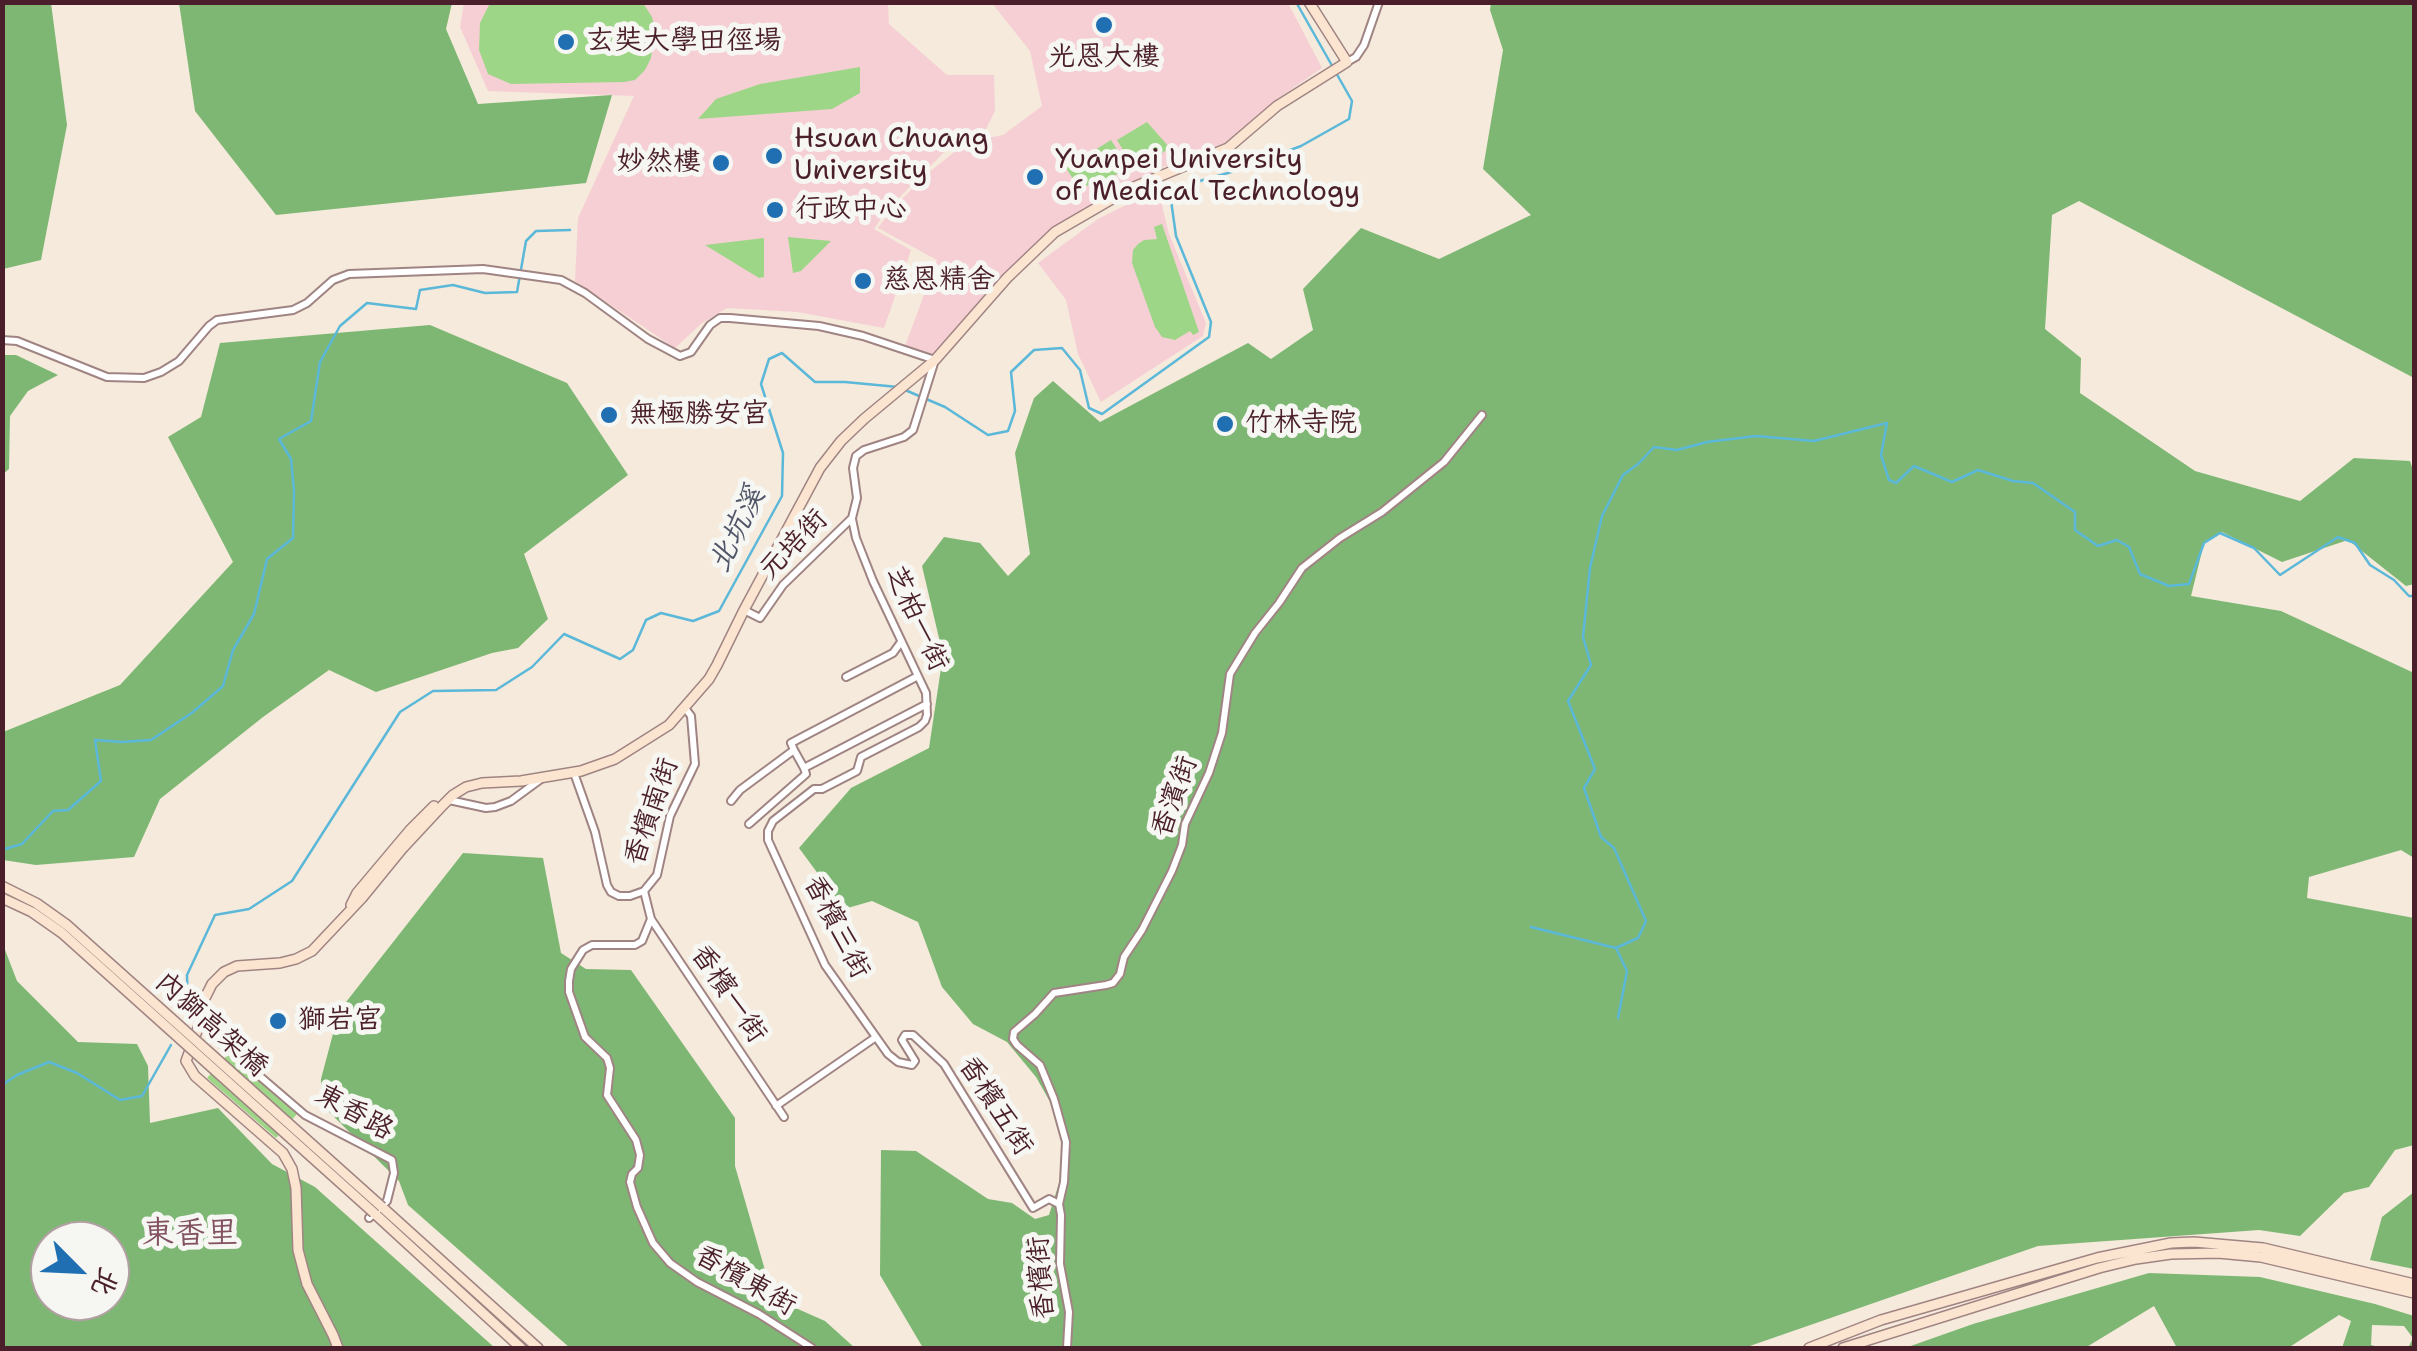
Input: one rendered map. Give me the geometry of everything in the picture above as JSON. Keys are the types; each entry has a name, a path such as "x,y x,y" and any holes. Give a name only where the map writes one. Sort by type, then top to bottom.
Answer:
{"street":[{"path":"1309,2 1343,64"},
{"path":"338,1348 308,1284 298,1250 292,1169 283,1153 194,1076 186,1061 212,984 224,972 243,964 296,959 312,950 448,800 466,787 574,773 615,759 669,724 709,679 820,468 841,441 935,360 1000,286 1055,232 1124,192 1228,148 1276,106 1356,57 1379,2"},
{"path":"2,340 18,341 106,377 144,378 179,361 217,320 293,310 333,280 349,274 483,269 561,280 585,292 648,340 680,356 691,352 710,325 720,318 730,318 819,326 935,360"},
{"name":"元培街","path":"744,610 760,618 783,585 852,518 857,498 853,468 856,456 913,430 935,360"},
{"name":"香濱街","path":"1058,1204 1064,1182 1066,1142 1040,1065 1017,1045 1014,1032 1054,993 1106,985 1120,974 1124,957 1142,930 1182,846 1185,824 1222,733 1230,674 1302,568 1444,462 1482,415"},
{"name":"芝柏一街","path":"768,831 773,821 814,789 822,789 858,771 861,757 925,721 928,703 862,556 852,518"},
{"path":"846,678 893,653 901,642"},
{"path":"814,789 791,743 918,676"},
{"path":"749,824 805,771 928,703"},
{"name":"香檳南街","path":"574,773 611,892 630,896 644,892 657,875 670,816 695,764 690,716 685,708"},
{"path":"731,802 740,790 794,750"},
{"path":"348,912 357,893 449,791 479,777 540,778"},
{"path":"448,800 495,807 511,801 540,778"},
{"name":"香檳三街","path":"768,831 768,840 825,966 876,1037"},
{"name":"內獅高架橋","path":"2,886 67,925 375,1213"},
{"name":"香檳一街","path":"644,892 652,919 784,1117"},
{"name":"內獅高架橋","path":"2,898 32,912 62,933 375,1213"},
{"name":"香檳東街","path":"652,919 642,941 635,945 592,945 582,950 569,980 572,1004 586,1036 607,1058 607,1095 636,1140 640,1155 630,1182 638,1207 652,1243 670,1263 812,1348"},
{"name":"東香路","path":"201,1020 221,1044 305,1115 392,1160 394,1173 387,1201 375,1213"},
{"name":"香檳五街","path":"876,1037 898,1062 912,1065 915,1061 902,1040 905,1035 913,1036 944,1064 1034,1208 1050,1198 1058,1204"},
{"path":"776,1106 876,1037"},
{"path":"191,1042 221,1044"},
{"name":"香檳街","path":"1058,1204 1060,1264 1069,1312 1067,1348"},
{"path":"375,1213 522,1348"},
{"path":"375,1213 538,1348"},
{"path":"1809,1348 1881,1320 2135,1249 2194,1242 2414,1284"},
{"path":"1842,1348 2136,1259 2194,1252 2262,1252 2414,1293"}],"shaded area":[{"name":"Hsuan Chuang University","path":"464,3 888,3 889,24 947,75 994,75 995,111 985,131 965,131 886,211 874,229 911,250 884,328 797,312 727,308 702,323 675,348 575,281 578,218 634,96 488,91 460,27"},
{"name":"Yuanpei University of Medical Technology","path":"992,3 1288,3 1322,68 1277,99 1234,140 1163,167 1060,225 937,355 905,346 937,260 878,228 928,173 967,142 1003,135 1042,106 1030,51"},
{"name":"Yuanpei University of Medical Technology","path":"1158,189 1169,234 1206,323 1203,336 1101,402 1078,354 1066,300 1038,263 1098,219"}],"green space":[{"path":"2,3 51,3 67,125 41,260 3,269"},
{"path":"179,3 452,3 446,29 478,104 612,95 586,183 276,215 195,111"},
{"name":"玄奘大學田徑場","path":"490,3 643,3 655,30 651,58 635,80 511,84 488,74 479,50 480,23"},
{"path":"1491,3 2414,3 2414,378 2079,201 2052,215 2045,329 2081,358 2080,393 2195,471 2300,501 2354,458 2410,461 2414,473 2414,584 2406,586 2348,540 2282,562 2222,532 2204,543 2191,596 2281,611 2414,673 2414,858 2401,850 2309,877 2307,898 2414,918 2414,1145 2395,1150 2369,1187 2344,1193 2300,1236 2259,1230 2038,1246 1744,1348 923,1348 880,1275 881,1150 916,1151 988,1199 1012,1203 1035,1219 1049,1215 1071,1145 1036,1077 1007,1042 973,1024 942,987 918,922 872,901 844,909 799,848 851,788 929,748 943,655 922,566 944,537 980,543 1008,576 1030,554 1015,453 1034,398 1053,381 1100,422 1248,343 1271,359 1313,330 1303,289 1361,228 1439,259 1531,215 1483,169 1503,50"},
{"path":"860,67 860,93 832,109 698,119 716,99 760,84"},
{"path":"1147,122 1170,148 1135,170 1117,140"},
{"path":"1111,140 1128,167 1098,186 1095,181 1080,190 1066,168"},
{"path":"1162,224 1199,332 1193,335 1190,331 1175,340 1162,337 1155,327 1132,263 1133,250 1144,240 1157,239 1154,227"},
{"path":"788,237 831,241 801,271 793,273"},
{"path":"764,238 764,277 759,278 705,245"},
{"path":"430,325 567,383 628,475 524,554 548,619 518,648 376,692 329,670 160,799 134,857 36,865 3,860 3,732 120,685 233,562 168,437 201,417 220,343"},
{"path":"3,355 16,355 58,375 28,391 10,416 9,469 3,474"},
{"path":"463,853 543,858 561,953 586,969 631,970 735,1118 735,1166 773,1298 825,1321 855,1348 570,1348 408,1205 399,1181 321,1104 321,1079 339,1011"},
{"path":"2,942 17,981 78,1042 137,1044 148,1066 150,1123 218,1108 272,1164 315,1187 495,1348 3,1348"},
{"path":"228,1054 297,1114 276,1138 207,1078"},
{"path":"2414,1192 2414,1269 2370,1260 2382,1217"},
{"path":"2149,1273 2260,1277 2375,1304 2414,1316 2414,1348 2408,1348 2413,1338 2404,1326 2372,1325 2371,1345 2382,1348 2342,1348 2351,1321 2339,1315 2288,1348 2177,1348 2154,1306 2085,1348 1905,1348"}],"waterway":[{"name":"北坑溪","path":"905,390 945,407 988,435 1008,431 1015,411 1011,372 1034,350 1062,348 1080,370 1089,408 1102,414 1209,337 1211,322 1176,236 1170,193 1301,146 1349,119 1352,101 1296,2"},
{"path":"5,849 22,844 53,811 68,810 101,781 95,740 151,740 223,686 233,650 254,614 267,559 293,538 291,459 279,439 311,421 320,362 340,326 367,303 416,309 420,290 453,285 485,293 517,292 526,241 536,231 570,230"},
{"name":"北坑溪","path":"188,1008 187,975 215,915 249,909 292,881 400,712 433,691 496,690 532,667 564,634 620,659 633,650 646,620 661,613 693,621 719,611 782,496 783,453 761,384 769,359 782,353 815,382 898,387"},
{"path":"1531,927 1616,948 1638,938 1646,921 1614,848 1601,837 1584,788 1595,769 1568,701 1591,665 1583,637 1590,568 1602,516 1623,475 1654,447 1677,450 1756,436 1814,441 1887,423 1881,455 1889,480 1896,483 1914,466 1952,482 1978,470 2033,483 2075,512 2075,530 2098,546 2117,540 2129,547 2140,574 2169,586 2189,584 2204,543 2220,533 2254,548 2280,575 2338,537 2355,543 2370,565 2414,596"},
{"path":"1616,948 1627,971 1618,1018"},
{"name":"北坑溪","path":"2,1085 49,1062 77,1073 120,1100 142,1096 171,1045"}],"place":[{"name":"光恩大樓","path":"1104,25"},
{"name":"玄奘大學田徑場","path":"566,42"},
{"name":"Hsuan Chuang University","path":"774,156"},
{"name":"妙然樓","path":"721,163"},
{"name":"Yuanpei University of Medical Technology","path":"1035,177"},
{"name":"行政中心","path":"775,210"},
{"name":"慈恩精舍","path":"863,281"},
{"name":"無極勝安宮","path":"609,415"},
{"name":"竹林寺院","path":"1225,424"},
{"name":"獅岩宮","path":"278,1021"}],"district":[{"name":"東香里","path":"190,1235"}]}
